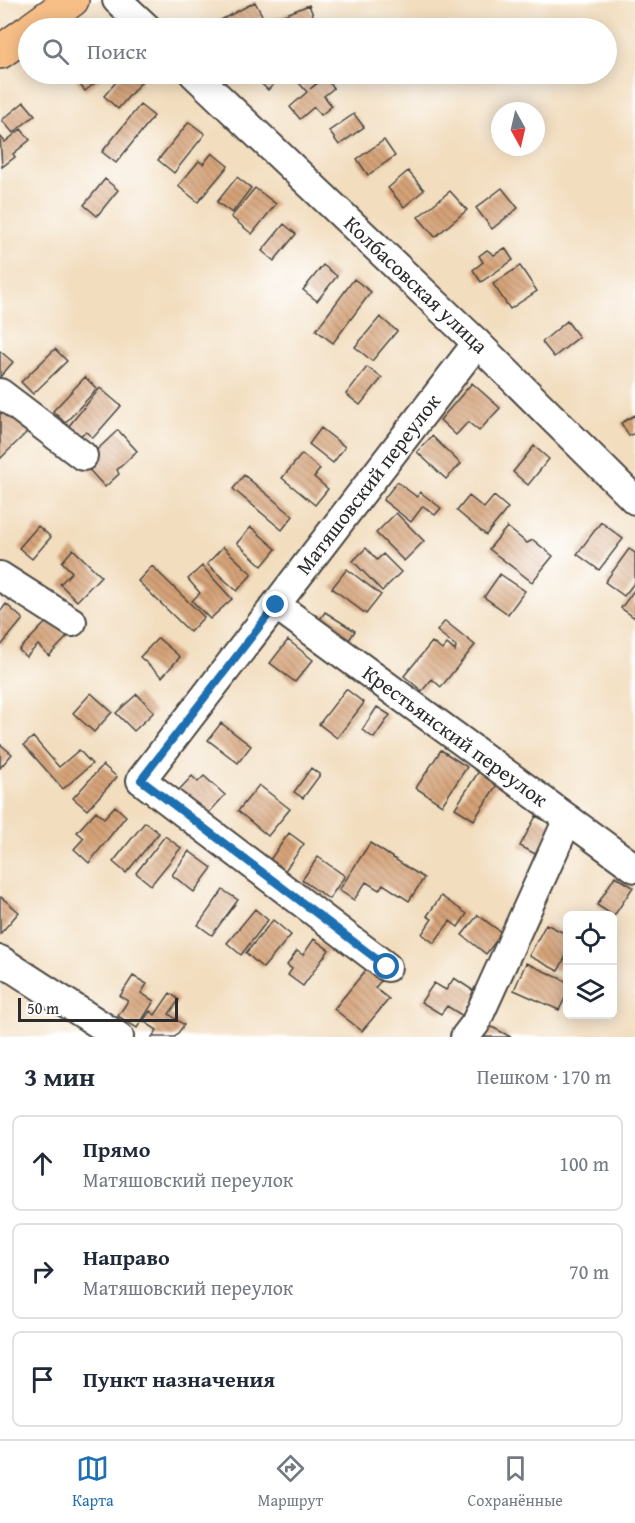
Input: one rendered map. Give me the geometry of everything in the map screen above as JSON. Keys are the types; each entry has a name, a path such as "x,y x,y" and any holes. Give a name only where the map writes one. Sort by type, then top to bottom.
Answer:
{"main road":[{"path":"47,18 72,0"},
{"path":"0,52 18,39"}],"street":[{"path":"117,0 136,18"},
{"name":"Колбасовская улица","path":"205,84 477,343 635,500"},
{"name":"Матяшовский переулок","path":"387,967 141,780 477,343"},
{"path":"0,393 83,456"},
{"path":"0,576 72,622"},
{"name":"Крестьянский переулок","path":"276,605 635,868"},
{"path":"465,1037 475,1024 568,819"},
{"path":"0,960 119,1037"}],"building":[{"path":"255,2 263,17 261,18 224,18"},
{"path":"309,5 314,18 276,18"},
{"path":"79,84 94,84 85,91"},
{"path":"114,84 139,84 118,109 104,96"},
{"path":"262,84 274,84 268,90"},
{"path":"300,84 316,84 310,89 317,84 330,84 334,88 324,96 332,106 321,115 314,107 300,119 290,107 307,92"},
{"path":"24,102 35,115 13,133 2,120"},
{"path":"140,105 154,116 116,163 102,152"},
{"path":"354,114 364,127 339,145 329,131"},
{"path":"189,122 205,134 174,173 158,160"},
{"path":"21,129 30,140 13,154 15,157 2,167 0,136 5,142"},
{"path":"384,140 395,156 368,175 357,159"},
{"path":"212,153 228,166 198,202 178,186 199,161 203,164"},
{"path":"408,171 424,190 404,207 388,188"},
{"path":"237,177 251,188 232,213 217,202"},
{"path":"105,179 118,190 97,216 84,205"},
{"path":"255,188 276,204 252,234 231,217"},
{"path":"502,188 518,208 492,229 476,208"},
{"path":"450,191 467,210 435,237 418,217"},
{"path":"284,224 296,234 274,261 262,251"},
{"path":"505,248 513,260 481,282 473,270 483,262 479,256 487,250 494,255"},
{"path":"323,265 337,276 317,301 303,290"},
{"path":"520,266 537,291 510,309 493,284"},
{"path":"354,279 371,292 333,343 316,330"},
{"path":"380,317 397,331 372,361 355,347"},
{"path":"567,321 579,337 554,357 542,342"},
{"path":"55,349 67,361 33,394 21,382"},
{"path":"0,351 13,362 0,377"},
{"path":"367,367 382,378 360,405 346,394"},
{"path":"85,377 97,389 65,423 53,411"},
{"path":"472,383 500,408 479,431 468,422 456,435 440,420"},
{"path":"100,388 121,406 93,438 86,432 79,436 68,427"},
{"path":"0,409 31,428 0,459"},
{"path":"635,415 635,433 629,436 621,423"},
{"path":"321,428 345,447 333,463 309,444"},
{"path":"118,430 137,451 117,470 119,474 105,487 83,463"},
{"path":"432,436 461,464 446,479 417,452"},
{"path":"534,446 549,459 528,485 513,472"},
{"path":"302,454 320,469 314,477 328,489 315,505 282,478"},
{"path":"244,475 293,516 282,530 233,489"},
{"path":"397,482 417,497 420,492 441,508 435,515 423,506 411,522 383,500"},
{"path":"469,496 484,508 494,496 508,508 486,535 457,511"},
{"path":"396,513 424,541 404,561 376,533"},
{"path":"601,522 623,539 599,570 577,554"},
{"path":"38,526 51,537 32,559 19,548"},
{"path":"251,527 276,549 262,566 237,543"},
{"path":"507,527 527,543 533,540 553,556 532,582 489,549"},
{"path":"223,547 252,574 237,591 207,564"},
{"path":"366,548 377,560 383,554 401,572 382,591 353,561"},
{"path":"73,549 101,576 77,601 60,584 72,572 62,562"},
{"path":"629,549 635,553 635,582 624,596 605,582"},
{"path":"152,566 204,617 190,632 138,581"},
{"path":"202,566 232,599 210,619 192,601 200,593 188,579"},
{"path":"347,569 381,595 366,614 332,588"},
{"path":"500,574 525,591 508,614 484,597"},
{"path":"635,589 635,618 621,608"},
{"path":"6,604 23,619 0,647 0,612"},
{"path":"325,612 355,631 345,646 315,627"},
{"path":"50,618 68,636 49,656 38,645 26,657 19,650"},
{"path":"445,621 475,645 441,687 432,679 422,691 404,676 432,642 442,650 447,644 455,651 456,646 437,631"},
{"path":"158,638 180,657 162,677 140,657"},
{"path":"288,640 313,660 295,682 270,663"},
{"path":"346,689 364,703 337,738 319,724"},
{"path":"91,693 112,712 94,732 73,713"},
{"path":"137,694 154,712 134,731 116,713"},
{"path":"377,707 390,715 374,738 362,730"},
{"path":"221,723 251,746 238,763 208,740"},
{"path":"33,737 59,767 79,750 92,764 63,789 24,745"},
{"path":"0,744 12,754 0,768"},
{"path":"441,750 467,767 442,805 416,788"},
{"path":"103,765 117,777 87,810 73,798"},
{"path":"311,768 320,775 303,798 294,792"},
{"path":"479,771 498,783 474,820 455,808"},
{"path":"192,776 198,782 204,776 225,795 206,816 178,791"},
{"path":"259,785 290,809 268,836 238,811"},
{"path":"115,806 126,816 89,863 74,849 84,838 77,832 96,811 104,818"},
{"path":"536,816 555,826 539,856 520,846"},
{"path":"145,822 159,833 126,873 113,862"},
{"path":"289,833 304,844 284,872 269,861"},
{"path":"165,836 181,848 151,885 136,873"},
{"path":"370,843 424,878 409,901 383,884 379,890 366,882 354,900 339,890"},
{"path":"189,851 212,868 194,892 172,875"},
{"path":"318,857 345,876 329,899 302,880"},
{"path":"615,876 633,887 617,911 606,911 597,905"},
{"path":"223,890 238,900 212,935 198,925"},
{"path":"441,896 467,914 458,927 450,921 434,943 422,934 432,919 427,916"},
{"path":"1,897 19,912 0,934 0,899"},
{"path":"255,909 268,920 241,955 227,943"},
{"path":"478,915 502,933 486,954 462,935"},
{"path":"273,920 291,935 263,968 246,953"},
{"path":"546,924 563,932 563,962 558,971 529,956"},
{"path":"314,939 329,950 303,986 288,975 292,969 287,965 297,951 303,955"},
{"path":"526,963 563,980 563,1002 559,1010 514,990"},
{"path":"369,966 383,978 375,988 389,999 362,1031 334,1009"},
{"path":"133,976 147,984 141,993 154,1001 137,1028 118,1016 128,1001 120,996"},
{"path":"454,978 477,993 463,1016 447,1006 441,1014 421,1002 434,983 446,990"},
{"path":"170,993 179,1000 169,1014 184,1025 175,1037 152,1037 157,1030 143,1021 150,1011 155,1015"},
{"path":"488,1025 511,1037 482,1037"}],"route":[{"path":"276,605 141,780 387,967"}]}
